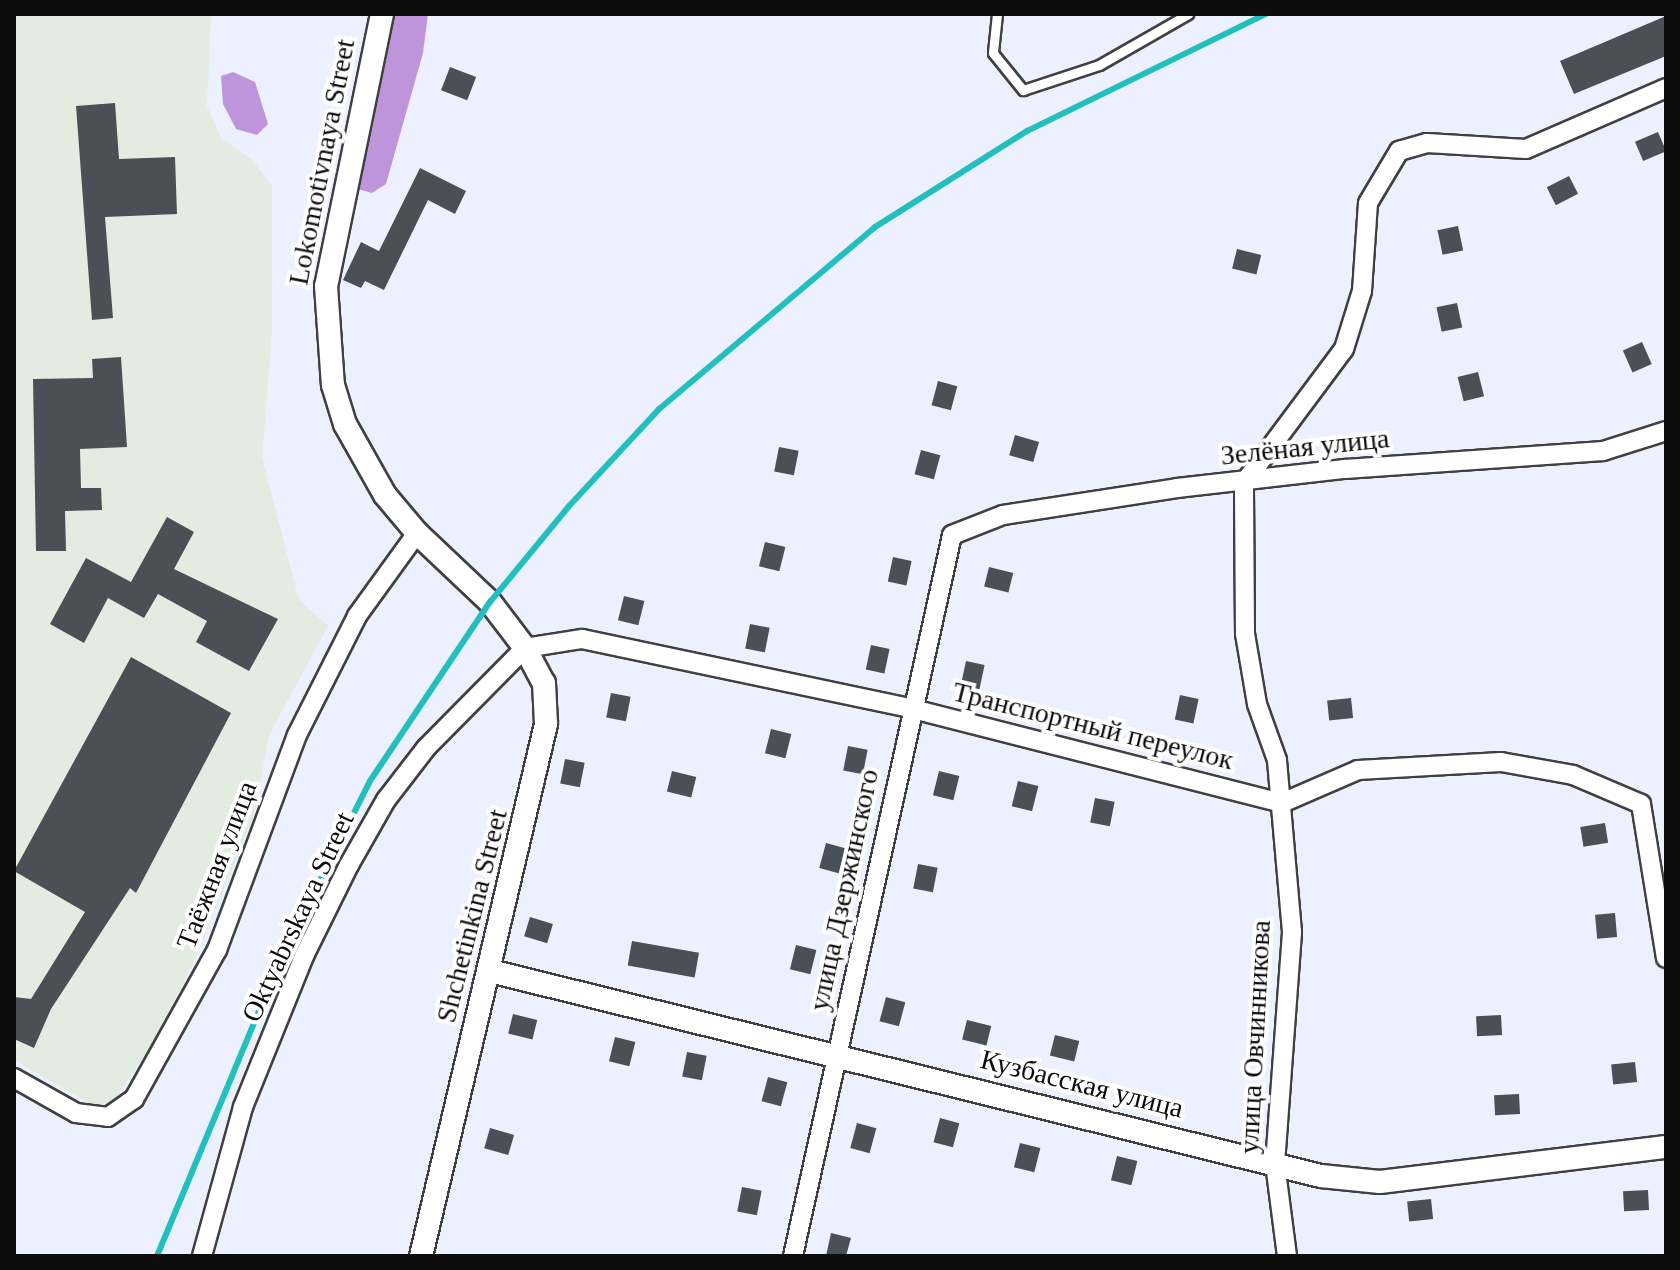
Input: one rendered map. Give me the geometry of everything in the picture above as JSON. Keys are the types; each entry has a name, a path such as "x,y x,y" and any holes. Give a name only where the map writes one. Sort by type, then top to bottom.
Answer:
{"street":[{"name":"Lokomotivnaya Street","path":"382,14 334,233 326,286 327,340 345,424 385,495 417,533 490,602"},
{"path":"1244,483 1344,349 1362,291 1368,203 1399,151 1427,143 1526,149 1666,88"},
{"name":"Зелёная улица","path":"952,535 1003,515 1177,488 1244,483 1345,469 1603,451 1666,431"},
{"name":"улица Овчинникова","path":"1244,483 1245,634 1257,704 1277,760 1292,932 1275,1164 1287,1256"},
{"name":"Таёжная улица","path":"14,1078 76,1113 108,1117 134,1099 217,950 297,735 357,616 417,533"},
{"name":"улица Дзержинского","path":"793,1256 952,535"},
{"name":"Shchetinkina Street","path":"421,1256 546,724 544,683 525,648 490,602"},
{"name":"Транспортный переулок","path":"525,648 582,639 913,709 1282,803"},
{"name":"Oktyabrskaya Street","path":"202,1256 243,1107 304,956 349,865 386,800 426,748 525,648"},
{"path":"1282,803 1358,770 1501,762 1573,775 1641,804 1666,958"},
{"name":"Кузбасская улица","path":"490,971 837,1054 1321,1176 1380,1182 1666,1147"}],"lane":[{"path":"997,14 993,53 1023,90 1099,65 1188,14"}],"shaded area":[{"path":"14,14 211,14 207,106 221,138 252,160 272,186 272,331 262,458 299,600 328,626 269,735 254,816 196,957 156,1038 113,1103 95,1107 14,1060"},
{"path":"382,14 428,14 423,53 386,184 372,193 343,185"},
{"path":"233,72 255,82 268,124 257,135 236,129 223,104 221,76"}],"building":[{"path":"1666,16 1666,56 1574,94 1560,61"},
{"path":"450,67 476,77 467,100 441,90"},
{"path":"115,103 119,159 175,157 177,214 105,217 113,318 92,320 76,106"},
{"path":"1658,132 1666,151 1643,161 1635,142"},
{"path":"420,168 466,191 455,214 428,200 384,290 365,281 361,288 343,280 361,242 379,251"},
{"path":"1569,176 1578,194 1556,205 1547,187"},
{"path":"1458,226 1463,250 1443,255 1437,230"},
{"path":"1237,249 1261,255 1256,274 1232,268"},
{"path":"1457,303 1462,327 1442,332 1436,307"},
{"path":"1642,342 1652,364 1633,372 1623,351"},
{"path":"121,357 127,447 80,449 81,488 101,488 102,510 65,511 66,551 36,551 33,379 93,378 92,359"},
{"path":"1478,372 1484,396 1464,401 1458,377"},
{"path":"938,381 957,386 951,410 932,405"},
{"path":"1015,435 1039,442 1033,462 1009,455"},
{"path":"779,447 799,451 794,475 774,472"},
{"path":"921,450 940,455 934,479 915,474"},
{"path":"167,517 194,532 174,569 278,619 249,671 196,642 207,621 158,594 144,618 108,598 84,643 50,624 86,558 131,582"},
{"path":"765,542 785,547 779,571 759,566"},
{"path":"893,557 912,561 906,585 888,581"},
{"path":"989,567 1013,573 1008,592 984,586"},
{"path":"624,596 644,601 638,625 618,620"},
{"path":"750,624 770,628 765,652 745,649"},
{"path":"871,645 890,649 884,673 866,669"},
{"path":"131,657 231,713 136,893 130,888 51,1009 34,1048 14,1039 14,997 31,999 85,912 14,871"},
{"path":"966,661 985,665 979,689 961,685"},
{"path":"611,693 631,697 626,721 606,718"},
{"path":"1180,695 1199,699 1193,723 1175,719"},
{"path":"1351,698 1353,718 1329,720 1327,701"},
{"path":"771,729 791,734 785,758 765,753"},
{"path":"848,746 868,750 863,774 843,771"},
{"path":"565,759 585,763 580,787 560,784"},
{"path":"672,771 696,777 691,797 667,791"},
{"path":"939,771 959,776 953,800 933,795"},
{"path":"1018,781 1038,786 1032,811 1012,806"},
{"path":"1095,798 1115,802 1110,826 1090,823"},
{"path":"1605,823 1608,843 1583,847 1580,827"},
{"path":"826,843 845,848 839,873 819,868"},
{"path":"918,864 938,868 933,892 913,889"},
{"path":"1615,913 1617,937 1597,939 1595,915"},
{"path":"530,917 553,924 547,943 524,936"},
{"path":"632,941 699,953 695,977 628,966"},
{"path":"796,945 816,950 810,974 790,969"},
{"path":"886,997 905,1002 899,1026 880,1021"},
{"path":"513,1014 537,1020 532,1039 508,1033"},
{"path":"1501,1015 1502,1035 1477,1036 1476,1016"},
{"path":"967,1020 991,1026 986,1045 962,1039"},
{"path":"1055,1035 1079,1041 1074,1061 1050,1055"},
{"path":"615,1037 635,1042 629,1066 609,1061"},
{"path":"687,1052 707,1056 702,1080 682,1077"},
{"path":"1635,1062 1637,1082 1613,1084 1611,1065"},
{"path":"768,1077 787,1082 781,1106 762,1101"},
{"path":"1519,1094 1520,1114 1495,1115 1494,1095"},
{"path":"940,1118 959,1123 953,1147 934,1142"},
{"path":"857,1123 876,1128 870,1153 850,1148"},
{"path":"490,1128 514,1135 508,1155 484,1148"},
{"path":"1020,1143 1040,1148 1034,1172 1014,1167"},
{"path":"1117,1156 1137,1161 1131,1185 1111,1180"},
{"path":"742,1187 762,1191 757,1215 737,1212"},
{"path":"1648,1190 1649,1210 1624,1211 1623,1191"},
{"path":"1431,1199 1433,1219 1409,1221 1407,1202"},
{"path":"831,1233 851,1238 846,1256 826,1256"}],"railway":[{"path":"157,1256 281,958 370,781 490,602 569,506 659,409 875,227 1027,131 1266,14"}]}
